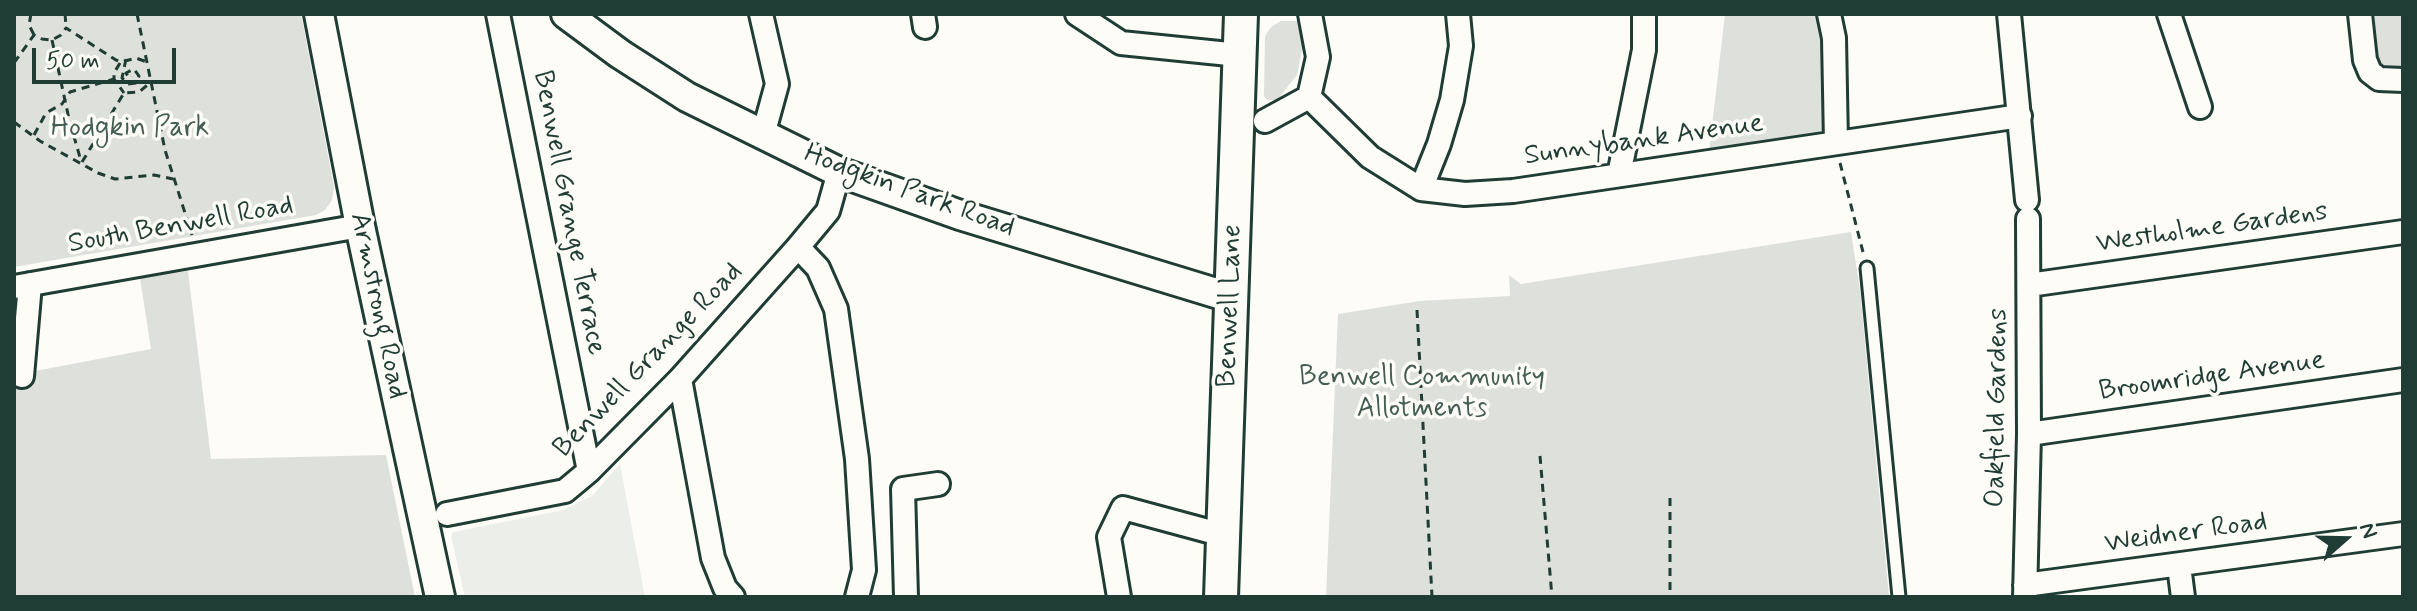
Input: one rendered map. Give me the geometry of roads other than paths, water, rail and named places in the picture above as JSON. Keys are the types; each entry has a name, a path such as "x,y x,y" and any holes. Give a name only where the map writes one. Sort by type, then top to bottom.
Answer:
{"main road":[{"name":"Benwell Lane","path":"1221,597 1241,14"}],"street":[{"name":"Armstrong Road","path":"319,14 360,226 440,597"},
{"name":"Benwell Grange Terrace","path":"498,14 589,471"},
{"name":"Hodgkin Park Road","path":"566,14 620,54 687,97 839,172 960,215 1232,298"},
{"path":"761,14 777,84 763,135"},
{"path":"1077,14 1121,43 1239,55"},
{"path":"1265,121 1309,97 1318,57 1310,14"},
{"path":"1421,189 1452,100 1461,46 1458,14"},
{"path":"1619,175 1644,50 1644,14"},
{"path":"1829,14 1834,38 1836,143"},
{"name":"Oakfield Gardens","path":"2009,14 2028,209 2029,434 2025,591"},
{"path":"2169,14 2200,107"},
{"path":"2360,14 2365,60 2370,72 2379,79 2403,80"},
{"name":"Sunnybank Avenue","path":"1309,97 1370,157 1421,189 1465,194 1513,191 2020,116"},
{"name":"Benwell Grange Road","path":"447,514 565,491 589,471 680,379 798,247 828,211 839,172"},
{"name":"South Benwell Road","path":"22,285 360,226"},
{"name":"Westholme Gardens","path":"2029,285 2403,232"},
{"path":"798,247 818,268 836,309 857,459 864,570 857,597"},
{"path":"22,285 22,376"},
{"path":"680,379 713,558 725,588 733,597"},
{"name":"Broomridge Avenue","path":"2029,434 2403,380"},
{"path":"906,597 903,489 938,484"},
{"path":"1119,597 1109,537 1123,508 1223,535"},
{"name":"Weidner Road","path":"2025,591 2403,534"},
{"path":"2179,566 2183,597"}],"lane":[{"path":"1867,268 1899,597"}],"park label":[{"name":"Hodgkin Park","path":"130,129"},
{"name":"Benwell Community Allotments","path":"1422,394"}]}
